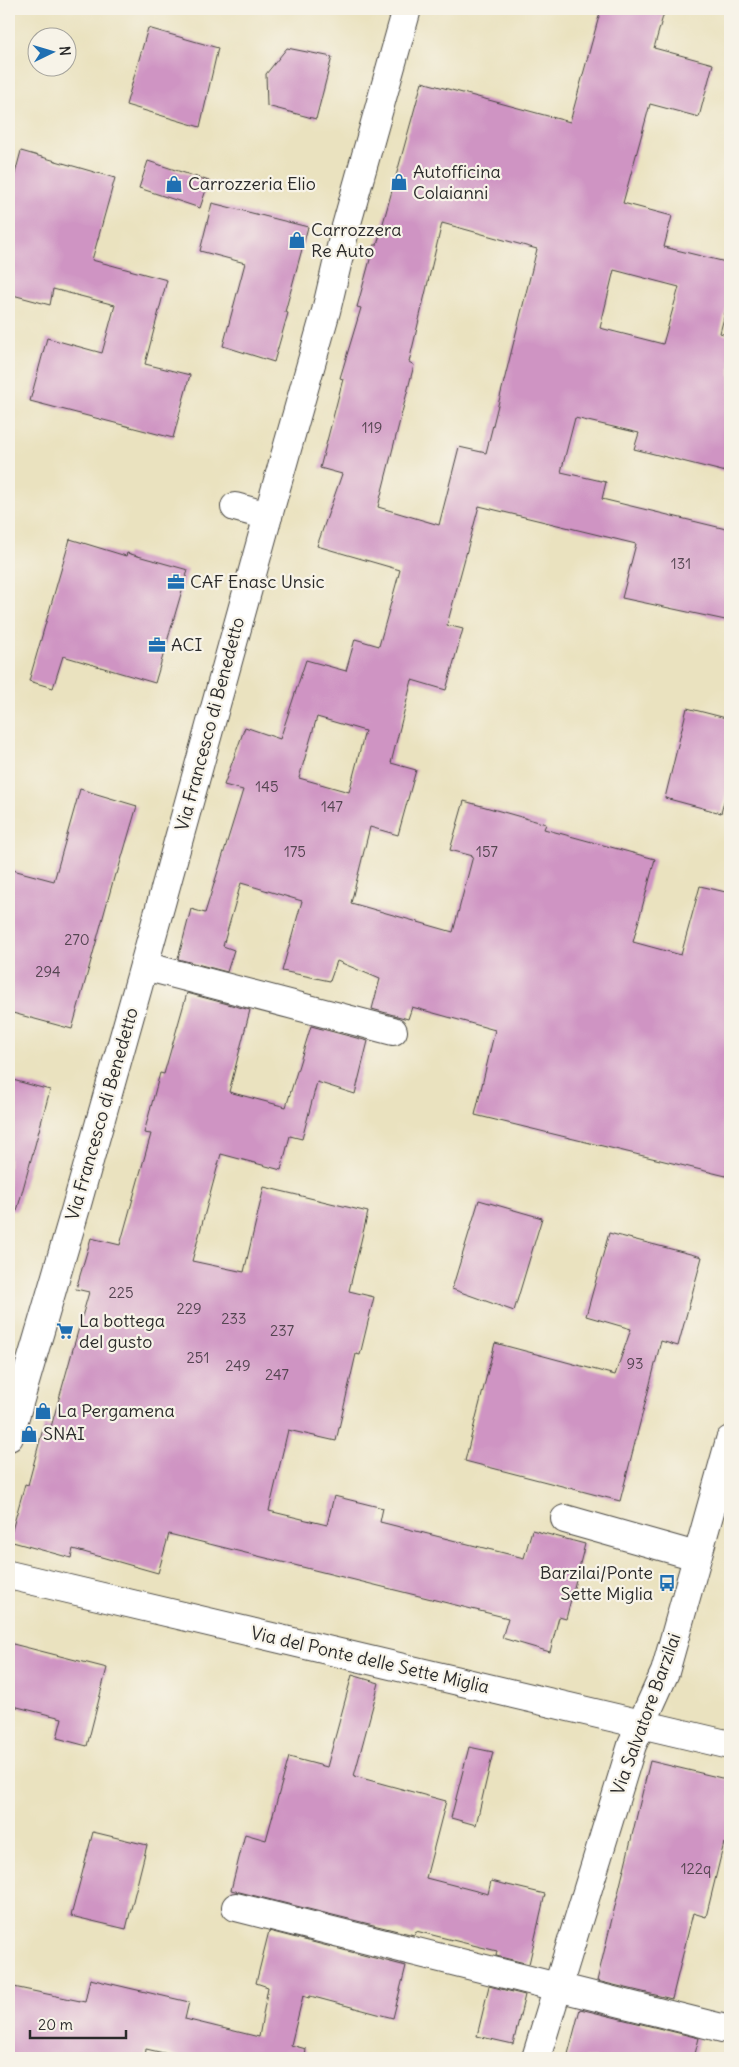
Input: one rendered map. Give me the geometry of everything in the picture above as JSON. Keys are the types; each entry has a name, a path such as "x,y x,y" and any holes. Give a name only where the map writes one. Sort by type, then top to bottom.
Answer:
{"street":[{"name":"Via Francesco di Benedetto","path":"9,1437 144,966 326,311 345,230 407,9"},
{"path":"234,507 268,516"},
{"path":"144,966 393,1031"},
{"name":"Via Salvatore Barzilai","path":"536,2058 629,1753 640,1724 665,1672 730,1440"},
{"path":"565,1519 696,1556"},
{"name":"Via del Ponte delle Sette Miglia","path":"9,1576 730,1745"},
{"path":"236,1907 730,2030"}],"building":[{"path":"601,9 665,9 654,48 713,64 699,117 650,104 623,203 672,216 664,247 730,263 730,294 720,333 730,336 730,473 634,449 639,433 575,418 561,472 606,482 602,499 730,530 730,621 622,598 636,544 479,506 447,625 463,629 446,690 412,680 391,763 416,770 398,835 370,827 351,903 453,932 473,856 450,850 464,801 546,824 544,829 655,859 633,942 681,955 700,886 730,893 730,1177 475,1115 495,1030 412,1007 408,1019 372,1009 380,979 337,961 330,981 282,971 302,901 241,883 223,946 234,950 227,972 178,959 191,909 205,913 243,790 224,785 245,727 280,739 306,660 346,671 355,639 379,646 400,570 317,546 342,474 320,468 343,379 340,378 361,308 357,307 374,245 377,245 422,82 570,122","holes":["442,223 537,249 486,453 459,447 439,525 378,507 414,365 409,362","614,270 679,287 663,344 600,328","317,717 365,731 349,792 299,778"]},
{"path":"148,28 218,48 200,127 126,105"},
{"path":"287,48 332,57 316,119 267,106 266,74"},
{"path":"21,151 115,178 92,260 167,280 145,364 190,375 173,438 30,401 47,338 102,353 115,305 53,289 50,305 9,294 9,196"},
{"name":"Carrozzeria Elio","path":"148,161 209,181 200,208 139,188"},
{"path":"212,203 308,227 285,312 288,313 274,362 223,346 245,263 200,251"},
{"path":"70,539 126,556 127,553 188,570 155,683 63,656 53,688 29,681"},
{"path":"687,708 730,719 730,780 721,813 665,798"},
{"path":"80,789 137,806 117,874 115,874 72,1029 9,1012 9,869 54,881"},
{"path":"187,993 250,1010 229,1092 286,1107 311,1026 368,1041 355,1094 317,1082 302,1139 290,1136 281,1170 221,1154 192,1261 244,1272 264,1187 368,1212 349,1291 374,1297 360,1355 356,1354 336,1441 288,1430 269,1511 327,1525 334,1496 383,1508 380,1522 524,1558 532,1530 585,1544 566,1619 559,1617 550,1652 502,1638 508,1618 169,1534 158,1573 73,1549 71,1558 9,1541 25,1484 28,1485 44,1425 51,1427 89,1292 76,1289 91,1238 120,1245 151,1134 144,1133 160,1073 164,1074"},
{"path":"9,1079 50,1090 17,1211 9,1210"},
{"path":"479,1200 542,1218 514,1311 452,1289"},
{"path":"609,1233 702,1257 678,1346 661,1341 620,1501 465,1461 495,1343 615,1375 631,1329 586,1316"},
{"path":"9,1643 107,1668 87,1746 57,1738 62,1718 9,1705"},
{"path":"352,1675 379,1683 354,1776 446,1801 426,1878 488,1894 491,1881 545,1894 529,1964 496,1956 497,1951 416,1931 414,1935 231,1890 245,1834 266,1840 289,1757 327,1767"},
{"path":"469,1747 493,1752 476,1825 451,1818"},
{"path":"650,1761 730,1780 730,1845 724,1843 706,1917 693,1913 672,1999 597,1981"},
{"path":"93,1832 147,1845 126,1929 71,1916"},
{"path":"269,1931 406,1966 393,2018 310,1996 309,1998 303,1996 291,2045 306,2049 305,2058 186,2058 146,2049 145,2058 9,2058 9,1986 85,2002 90,1979 189,2002 185,2019 259,2037 268,1987 256,1983"},
{"path":"489,1986 525,1995 513,2044 477,2036"},
{"path":"580,2009 699,2038 694,2058 567,2058"}],"place":[{"name":"Autofficina Colaianni","path":"399,182"},
{"name":"Carrozzeria Elio","path":"174,184"},
{"name":"Carrozzera Re Auto","path":"297,240"},
{"name":"CAF Enasc Unsic","path":"176,582"},
{"name":"ACI","path":"157,645"},
{"name":"La bottega del gusto","path":"65,1331"},
{"name":"La Pergamena","path":"43,1411"},
{"name":"SNAI","path":"29,1434"},
{"name":"Barzilai/Ponte Sette Miglia","path":"667,1583"}]}
